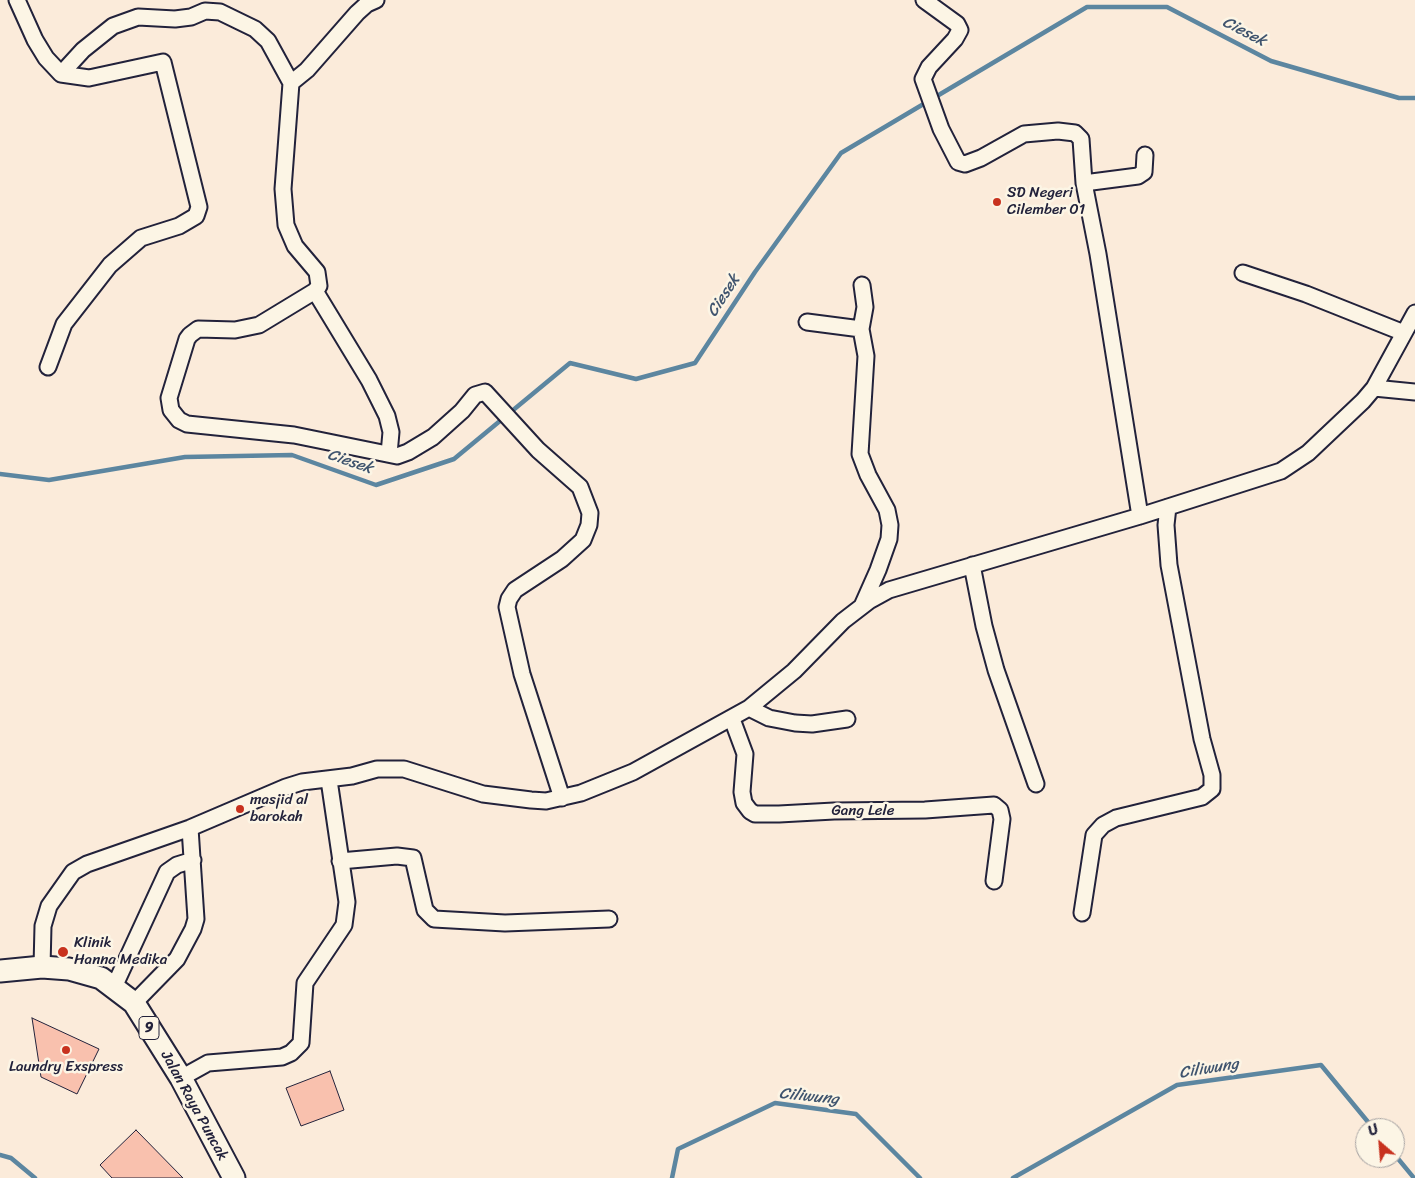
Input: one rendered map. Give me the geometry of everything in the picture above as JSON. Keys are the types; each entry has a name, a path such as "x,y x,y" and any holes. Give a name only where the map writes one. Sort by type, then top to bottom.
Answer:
{"highway":[{"name":"Jalan Raya Puncak","path":"0,971 42,967 69,969 101,978 134,1003 181,1078 234,1178"}],"street":[{"path":"17,0 46,58 61,74 88,78 163,62 199,207 196,216 179,226 141,238 114,261 64,324 48,367"},
{"path":"291,83 307,70 357,13 367,4 376,0"},
{"path":"924,0 957,24 960,30 955,39 929,67 923,79 953,154 962,164 980,158 1024,134 1058,131 1078,134 1081,139 1084,183 1098,254 1140,516"},
{"path":"61,74 83,50 112,26 138,17 175,19 191,17 205,11 220,12 255,30 268,41 291,83 287,116 284,207 290,235 295,246 317,272 320,283 315,291 259,325 235,330 198,329 194,331 186,339 169,398 171,410 179,420 187,424 294,435 389,454 405,454 433,437 462,411 475,395 485,392 538,450 580,487 590,513 588,531 578,546 562,559 515,590 509,598 507,608 522,674 562,798"},
{"path":"1084,183 1138,176 1144,172 1145,155"},
{"path":"1243,273 1306,294 1404,334"},
{"path":"862,285 865,307 861,329 866,356 860,454 868,475 887,510 890,525 889,539 862,606"},
{"path":"315,291 369,380 387,416 391,432 389,454"},
{"path":"42,967 43,926 49,906 73,872 87,864 190,828 286,787 302,782 352,776 377,769 404,769 483,794 546,801 562,798 633,772 732,719 794,671 844,620 862,606 896,587 1140,516 1249,482 1290,466 1338,425 1374,388 1415,313"},
{"path":"807,322 861,329"},
{"path":"1374,388 1415,392"},
{"path":"1082,913 1094,835 1103,825 1116,818 1202,798 1210,792 1213,784 1169,565 1166,525 1168,507"},
{"path":"972,565 984,626 996,670 1036,784"},
{"path":"748,708 769,718 795,723 812,724 848,718"},
{"name":"Gang Lele","path":"732,719 745,754 743,799 750,811 755,814 906,810 994,805 1000,810 1002,819 994,881"},
{"path":"181,1078 208,1063 282,1057 290,1053 301,1043 306,983 344,925 347,902 329,780"},
{"path":"134,1003 177,959 193,929 196,918 190,828"},
{"path":"340,861 397,856 413,858 425,910 434,919 505,923 609,919"},
{"path":"114,987 167,872 177,865 193,860"}],"building":[{"path":"32,1018 99,1049 77,1094 41,1077"},
{"path":"330,1071 344,1110 301,1126 286,1088"},
{"path":"136,1130 183,1178 112,1178 100,1165"}],"waterway":[{"name":"Ciesek","path":"0,474 49,480 185,457 292,455 376,485 454,459 570,363 636,379 695,363 755,272 841,153 1087,7 1167,7 1271,61 1399,98 1415,98"},
{"name":"Ciliwung","path":"1013,1178 1177,1085 1321,1065 1365,1118"},
{"name":"Ciliwung","path":"672,1178 678,1149 775,1103 856,1114 920,1178"},
{"name":"Ciliwung","path":"0,1155 11,1158 35,1178"},
{"name":"Ciliwung","path":"1405,1167 1414,1178"}],"place":[{"name":"SD Negeri Cilember 01","path":"997,202"},
{"name":"masjid al barokah","path":"240,809"},
{"name":"Klinik Hanna Medika","path":"63,952"},
{"name":"Laundry Exspress","path":"66,1050"}]}
